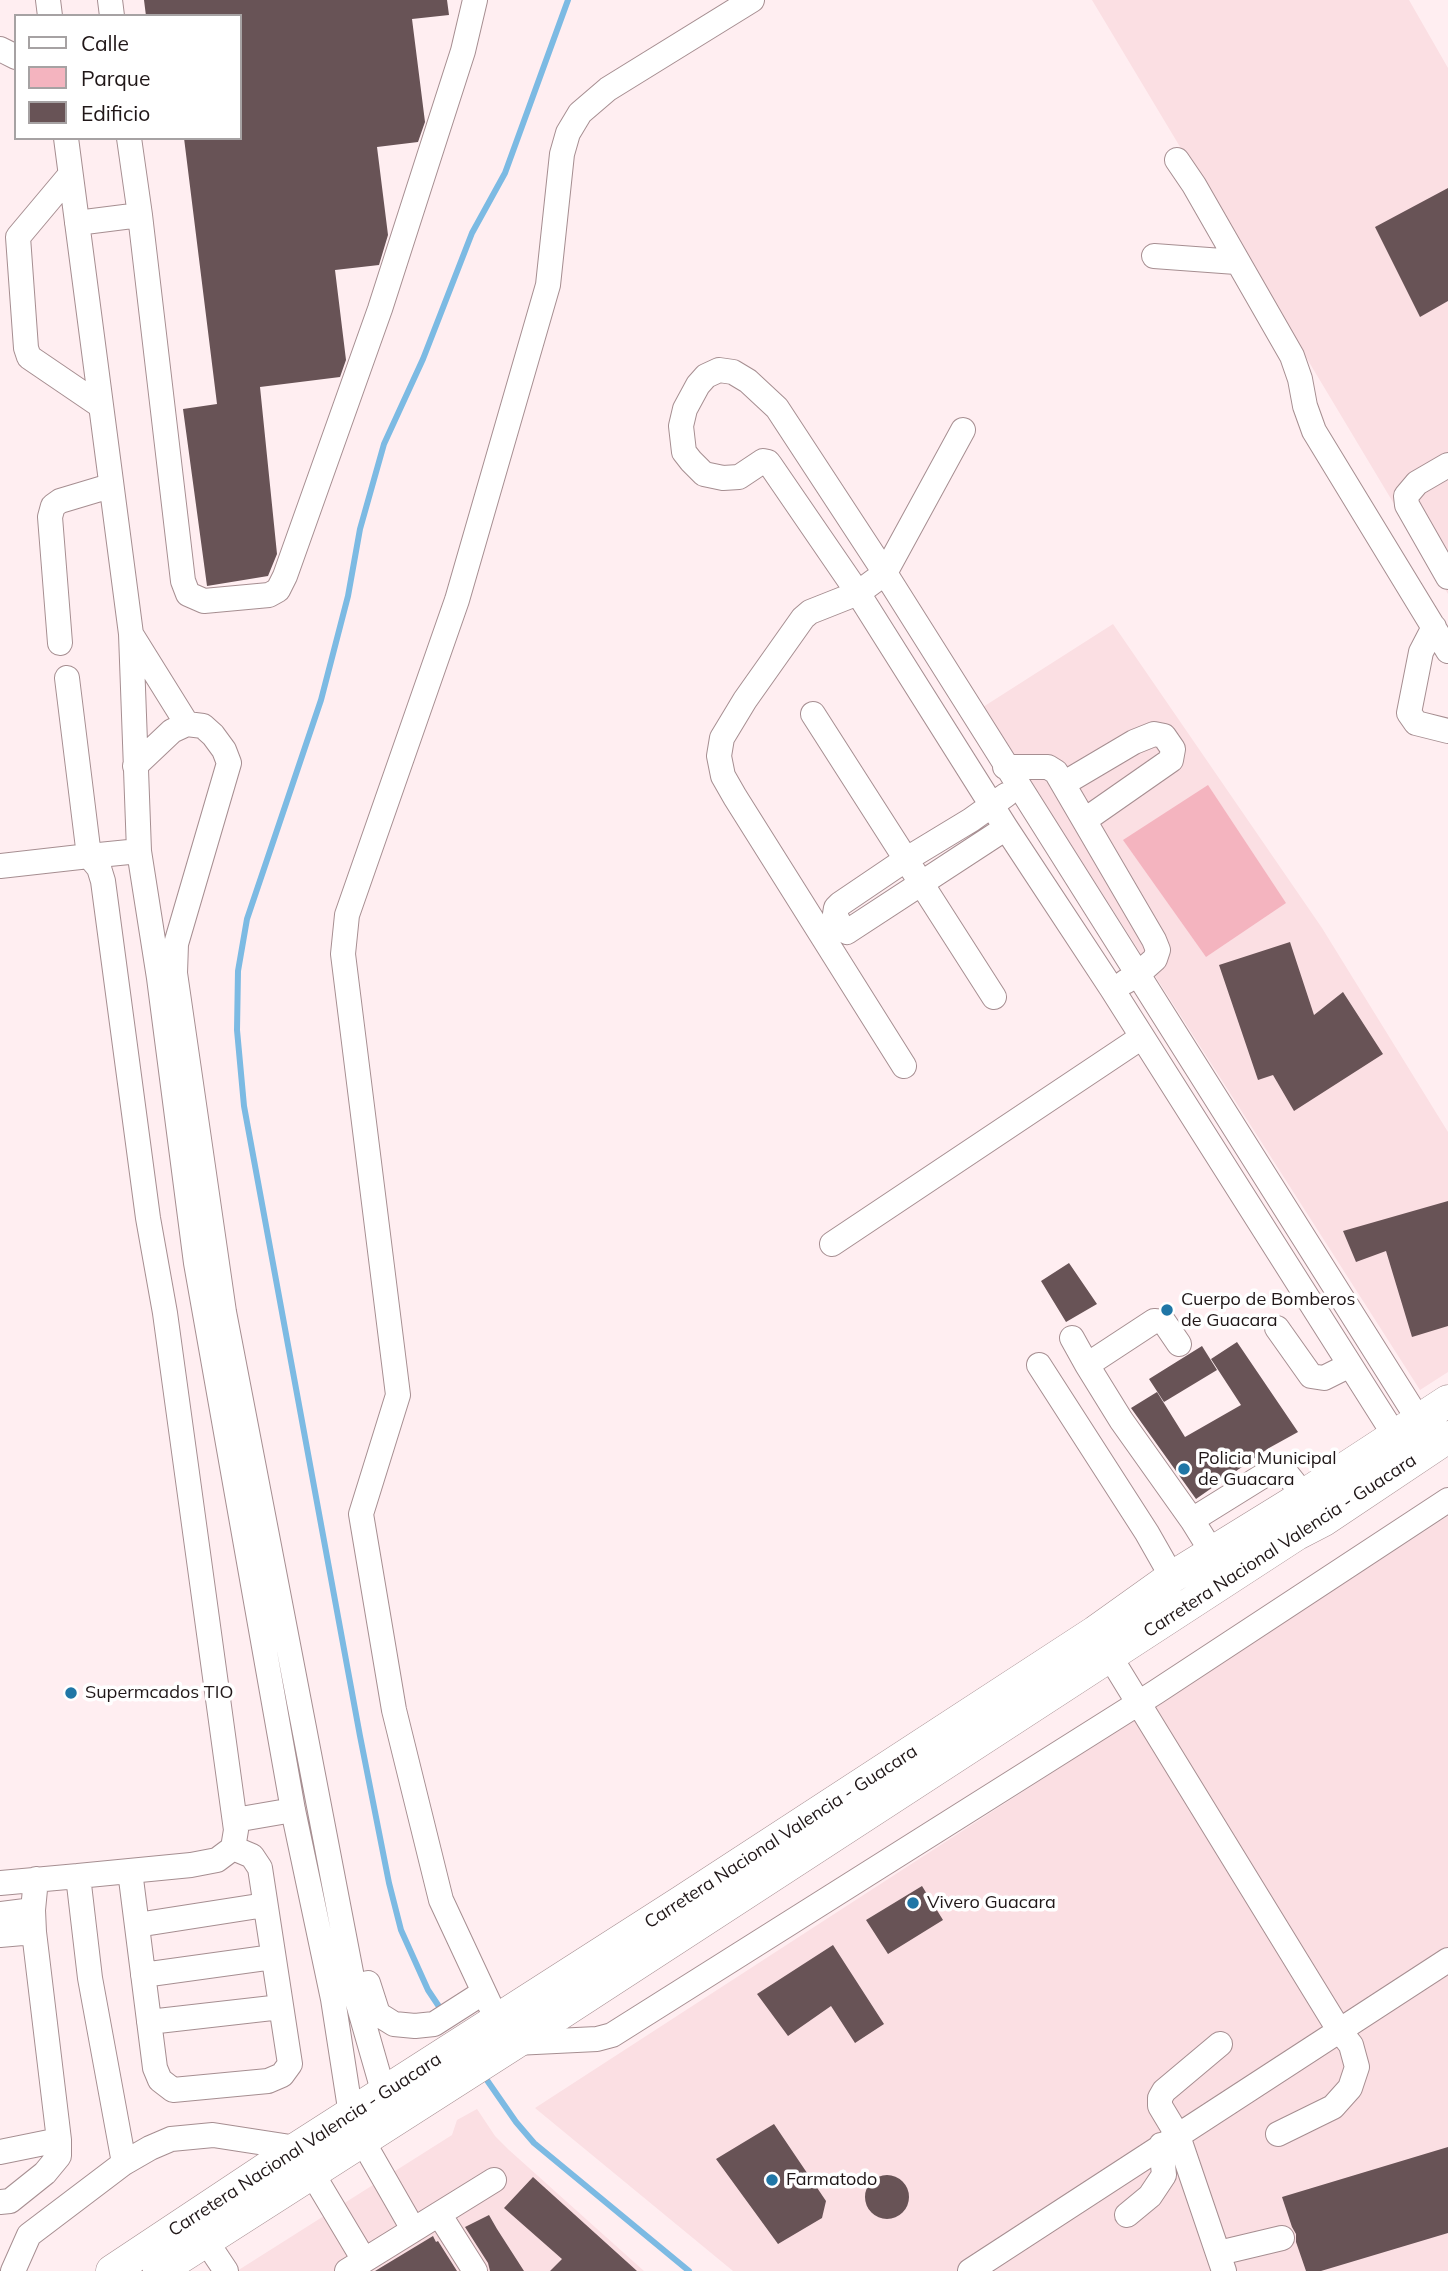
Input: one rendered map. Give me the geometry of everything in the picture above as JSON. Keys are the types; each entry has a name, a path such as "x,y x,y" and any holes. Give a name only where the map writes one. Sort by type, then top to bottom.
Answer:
{"main road":[{"name":"Carretera Nacional Valencia - Guacara","path":"1103,1644 1172,1577 1212,1552 1324,1520 1421,1440 1448,1401"},
{"name":"Carretera Nacional Valencia - Guacara","path":"112,2271 305,2160 357,2127 482,2039 1103,1644 1229,1579 1304,1495 1421,1440"},
{"name":"Carretera Nacional Valencia - Guacara","path":"357,2127 384,2094 482,2039"},
{"name":"Carretera Nacional Valencia - Guacara","path":"159,2271 206,2241 305,2160"}],"street":[{"path":"129,140 183,581 188,594 204,601 269,595 278,590 285,576 380,309 463,51 475,0"},
{"path":"482,2039 441,1900 394,1710 361,1514 398,1395 344,954 346,915 457,600 548,285 562,154 568,132 580,113 608,89 752,0"},
{"path":"66,140 131,634 139,851 159,978 196,1264 293,1810 357,2127 413,2230"},
{"path":"1177,160 1194,185 1296,365 1305,406 1314,431 1448,651"},
{"path":"70,174 18,237 26,348 29,357 101,407"},
{"path":"76,223 140,215"},
{"path":"1154,256 1236,262"},
{"path":"719,370 733,372 748,381 777,408 885,573 1138,975 1421,1440 1350,1365 858,593 768,461 739,477 723,478 705,474 684,452 681,426 685,409 706,376 719,370"},
{"path":"904,1066 735,797 723,776 719,756 722,738 797,625 810,612 858,593 885,573 963,429"},
{"path":"1448,466 1417,483 1406,496 1407,505 1448,578"},
{"path":"61,643 50,517 53,506 110,486"},
{"path":"1434,627 1421,652 1409,713 1416,723 1448,731"},
{"path":"131,634 187,724"},
{"path":"0,1883 191,1865 217,1860 233,1849 236,1830 165,1313 148,1218 103,881 99,868 89,856 67,678"},
{"path":"813,715 993,997"},
{"path":"135,766 172,731 187,724 203,726 213,735 225,750 229,763 176,944 175,973 224,1312 355,1993 384,2094"},
{"path":"1063,784 1134,742 1154,734 1164,736 1173,749 1171,760 1160,769 1085,820"},
{"path":"1006,828 847,932 842,929 835,914 840,904 971,820 992,804 1012,777 1048,767 1056,772 1085,820 1154,940 1157,950 1155,959 1138,975 1112,989"},
{"path":"0,866 139,851"},
{"path":"832,1244 1142,1037"},
{"path":"1087,1365 1154,1321 1164,1322 1179,1344"},
{"path":"1277,1328 1311,1376 1324,1378 1350,1365"},
{"path":"1072,1338 1121,1420 1192,1520 1229,1579"},
{"path":"1039,1365 1147,1532 1172,1577"},
{"path":"1192,1520 1274,1469 1281,1469 1287,1474 1324,1520"},
{"path":"1235,1493 1268,1535"},
{"path":"482,2039 597,2039 612,2035 1138,1704 1448,1500"},
{"path":"1103,1644 1339,2030 1351,2045 1357,2067 1350,2088 1333,2107 1278,2134"},
{"path":"235,1820 293,1810"},
{"path":"130,1871 155,2068 160,2080 173,2090 268,2081 282,2075 290,2064 260,1868 252,1856 233,1849"},
{"path":"78,1876 90,1978 124,2163"},
{"path":"0,2202 10,2201 45,2173 59,2156 60,2140 33,1921 36,1879"},
{"path":"137,1925 265,1905"},
{"path":"0,1914 33,1921"},
{"path":"0,1935 33,1921"},
{"path":"143,1975 273,1956"},
{"path":"349,1961 359,1968 367,1981 378,2014 394,2024 434,2024 461,2006 482,2039"},
{"path":"970,2271 1448,1961"},
{"path":"149,2022 281,2007"},
{"path":"1220,2044 1164,2091 1160,2098 1169,2141 1221,2262 1282,2238"},
{"path":"13,2271 29,2235 124,2163 171,2139 212,2135 305,2160 356,2266 494,2180"},
{"path":"0,2152 60,2140"},
{"path":"1126,2215 1150,2196 1164,2175 1169,2141"},
{"path":"439,2214 474,2271"},
{"path":"206,2241 226,2271"}],"shaded area":[{"path":"1092,0 1409,0 1448,68 1448,594"},
{"path":"1113,624 1322,928 1448,1132 1448,1372 1420,1390 983,707"},
{"path":"1448,1516 1448,2271 733,2271 535,2108"},
{"path":"477,2109 495,2136 509,2150 644,2271 237,2271 452,2135 457,2120"}],"green space":[{"path":"1208,785 1286,903 1206,957 1123,840"}],"building":[{"path":"144,0 447,0 449,15 412,19 425,122 418,142 377,147 388,235 379,265 335,270 346,360 340,377 260,387 277,554 268,576 207,586 183,409 217,404 184,140 242,140 242,14 146,14"},
{"path":"1448,188 1448,301 1420,317 1375,227"},
{"path":"1290,942 1314,1015 1343,992 1383,1054 1294,1111 1273,1075 1258,1080 1219,965"},
{"path":"1448,1201 1448,1326 1412,1337 1386,1251 1356,1262 1343,1231"},
{"path":"1069,1263 1097,1304 1066,1322 1041,1281"},
{"path":"1237,1342 1298,1432 1269,1448 1196,1499 1131,1408 1157,1392 1185,1437 1241,1405 1211,1359"},
{"path":"1202,1346 1217,1370 1164,1402 1149,1379"},
{"name":"Vivero Guacara","path":"922,1886 943,1920 888,1954 866,1920"},
{"path":"833,1945 884,2024 855,2043 831,2006 788,2036 757,1994"},
{"name":"Farmatodo","path":"774,2124 826,2201 822,2218 778,2244 716,2159"},
{"path":"1448,2147 1448,2233 1321,2271 1306,2271 1282,2197"},
{"path":"887,2175 902,2182 909,2197 902,2212 887,2219 872,2212 865,2197 872,2182"},
{"path":"533,2177 637,2271 550,2271 562,2259 504,2208"},
{"path":"489,2215 524,2271 490,2271 488,2263 465,2227"},
{"path":"433,2236 457,2271 375,2271"}],"waterway":[{"path":"442,2011 428,1990 401,1930 360,1736 244,1106 237,1030 238,971 247,919 321,700 348,596 360,529 384,444 423,359 472,233 505,173 568,0"},
{"path":"482,2073 534,2143 689,2271"}],"place":[{"name":"Cuerpo de Bomberos de Guacara","path":"1167,1310"},
{"name":"Policia Municipal de Guacara","path":"1184,1469"},
{"name":"Supermcados TIO","path":"71,1693"},
{"name":"Vivero Guacara","path":"913,1903"},
{"name":"Farmatodo","path":"772,2180"}]}
